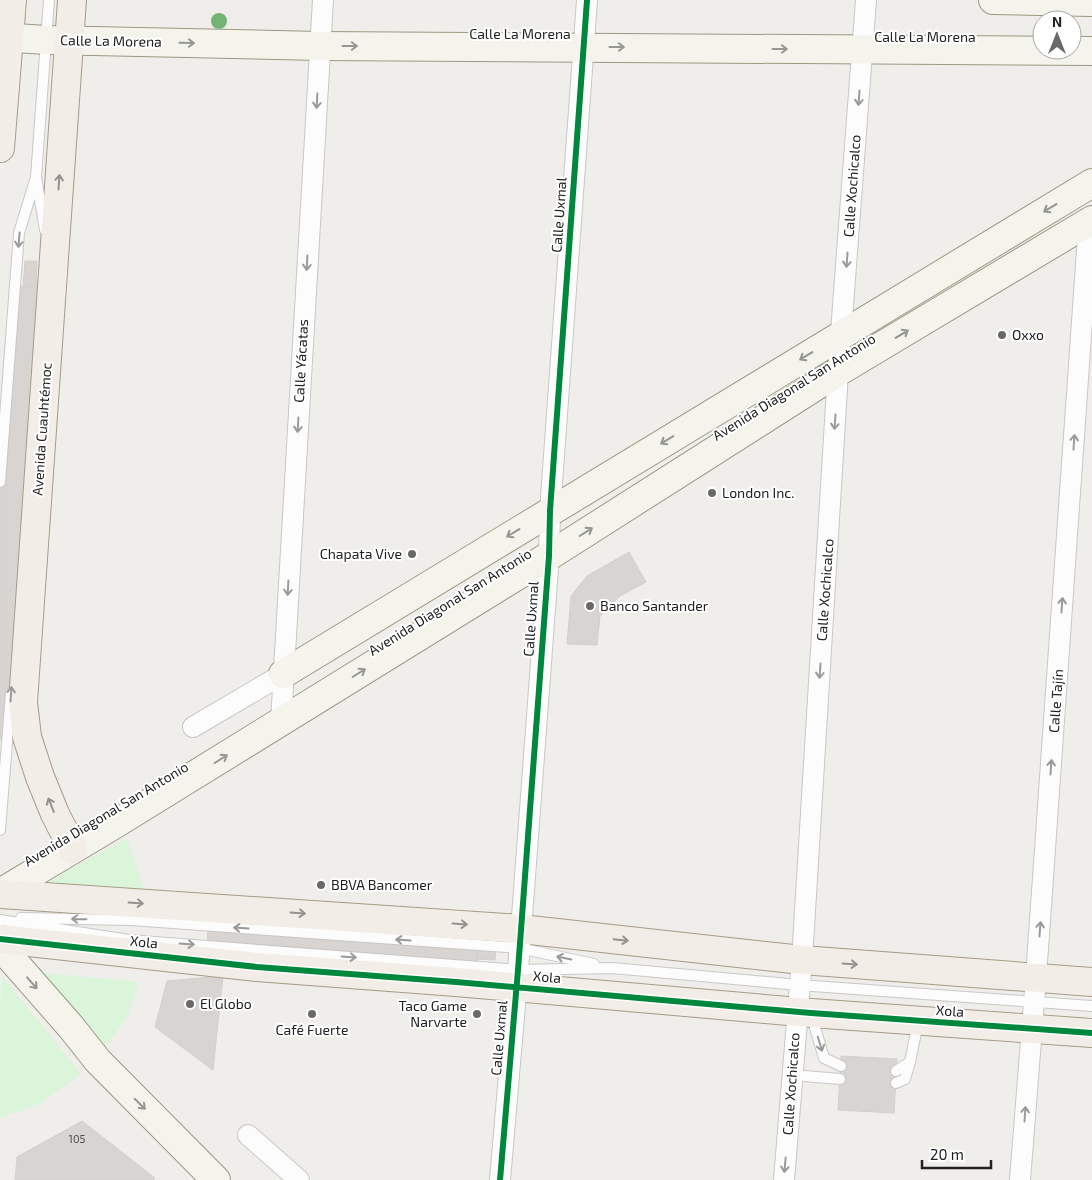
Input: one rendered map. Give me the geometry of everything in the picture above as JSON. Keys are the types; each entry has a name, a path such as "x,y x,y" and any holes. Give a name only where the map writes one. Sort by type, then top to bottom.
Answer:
{"main road":[{"path":"0,148 4,38 12,0"},
{"name":"Avenida Cuauhtémoc","path":"72,0 57,40 23,702 27,737 40,776 55,814 73,849"},
{"name":"Xola","path":"0,894 520,938 802,992 919,1021 1092,1033"},
{"name":"Xola","path":"0,939 257,967 802,992 1035,990 1092,982"}],"street":[{"name":"Calle Yácatas","path":"281,722 323,0"},
{"name":"Calle Uxmal","path":"500,1180 549,556 550,511 587,0"},
{"name":"Calle Xochicalco","path":"784,1180 792,1075 802,992 838,372 866,0"},
{"path":"993,0 1092,2"},
{"name":"Calle La Morena","path":"4,38 320,46 1092,51"},
{"path":"1092,168 1092,183"},
{"name":"Avenida Diagonal San Antonio","path":"193,727 1092,183"},
{"name":"Avenida Diagonal San Antonio","path":"0,894 549,556 838,372 1090,221"},
{"name":"Calle Tajín","path":"1020,1180 1090,221"},
{"path":"0,946 98,1061 206,1174"},
{"path":"248,1135 299,1180"}],"lane":[{"name":"Avenida Cuauhtémoc","path":"0,482 19,233 36,177 57,40 49,0"},
{"name":"Avenida Cuauhtémoc","path":"36,177 46,234 39,324"},
{"path":"0,830 12,680"},
{"path":"0,919 129,940 517,979 612,968"},
{"path":"0,919 131,920 520,938 612,968 802,992 824,1058 841,1066"},
{"path":"1035,990 1092,1006"},
{"path":"896,1083 905,1079 919,1021"},
{"path":"896,1071 910,1062"},
{"path":"792,1075 840,1079"}],"green space":[{"path":"127,838 146,896 37,888"},
{"path":"35,972 139,982 128,1016 104,1049"},
{"path":"2,976 81,1074 41,1103 0,1118 0,1012"}],"building":[{"path":"25,261 37,261 36,287 23,286"},
{"path":"16,286 42,288 7,739 0,739 0,494"},
{"name":"Banco Santander","path":"629,552 646,582 620,596 600,616 597,645 567,644 571,596 587,576"},
{"path":"208,925 478,943 477,965 207,946"},
{"path":"477,948 496,949 495,960 476,959"},
{"name":"El Globo","path":"223,976 213,1070 155,1027 167,981"},
{"path":"841,1056 897,1059 894,1113 838,1110"},
{"path":"82,1121 155,1178 153,1180 15,1180 17,1157"}],"cycle path":[{"path":"500,1180 518,970 549,556 550,511 587,0"},
{"path":"0,939 257,967 456,982 811,1013 1092,1033"}],"place":[{"name":"Oxxo","path":"1002,335"},
{"name":"London Inc.","path":"712,493"},
{"name":"Chapata Vive","path":"412,554"},
{"name":"Banco Santander","path":"590,606"},
{"name":"BBVA Bancomer","path":"321,885"},
{"name":"El Globo","path":"190,1004"},
{"name":"Café Fuerte","path":"312,1014"},
{"name":"Taco Game Narvarte","path":"477,1014"}]}
